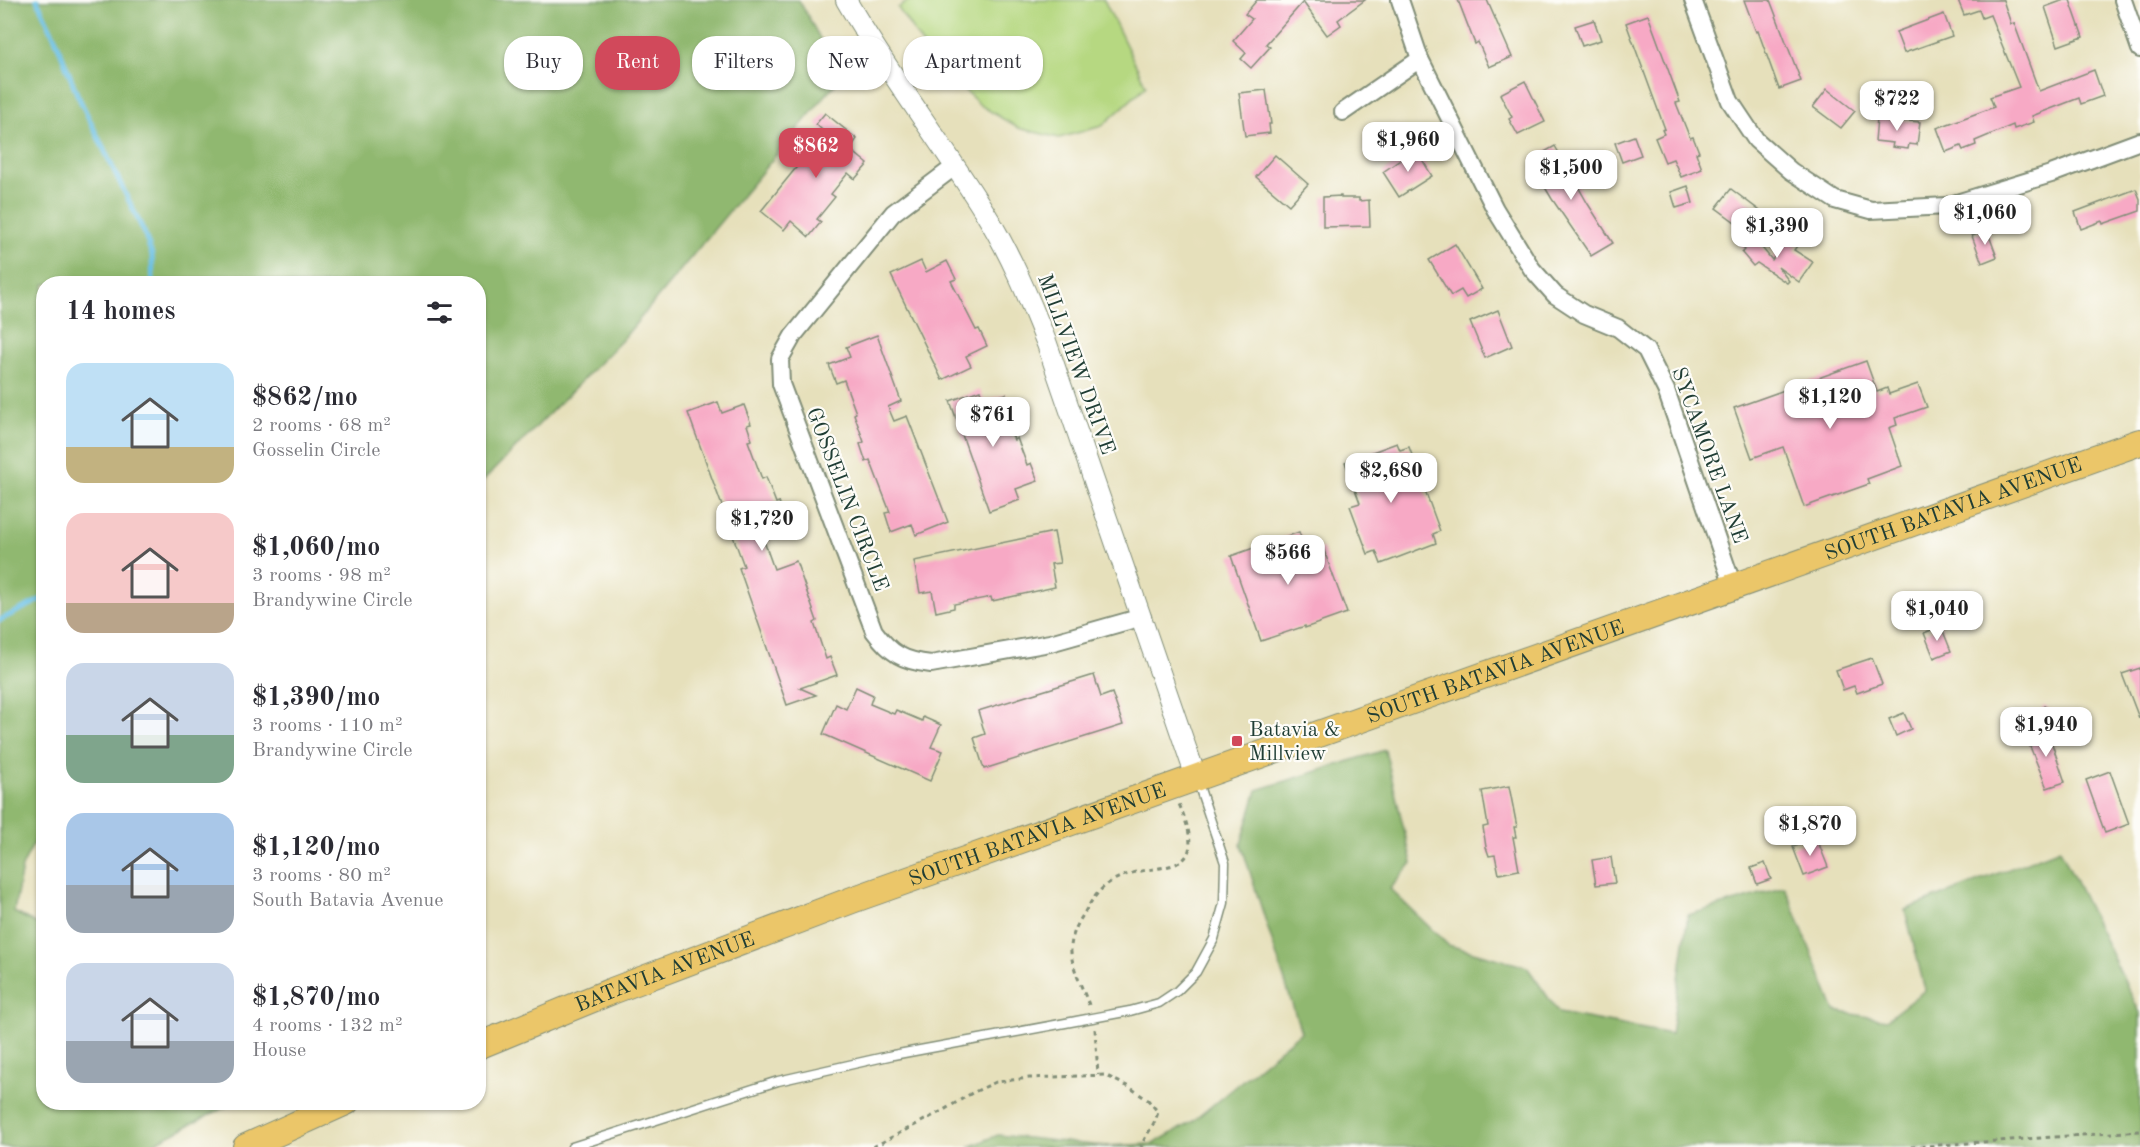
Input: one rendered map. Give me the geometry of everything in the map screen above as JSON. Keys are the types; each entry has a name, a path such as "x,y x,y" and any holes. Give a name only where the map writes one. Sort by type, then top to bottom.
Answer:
{"main road":[{"name":"SOUTH BATAVIA AVENUE","path":"852,900 2140,442"},
{"name":"BATAVIA AVENUE","path":"486,1043 612,991 852,900"},
{"path":"246,1147 328,1110"}],"street":[{"name":"MILLVIEW DRIVE","path":"846,0 868,38 984,211 1030,300 1196,777"},
{"name":"SYCAMORE LANE","path":"1400,0 1420,59 1495,209 1532,269 1555,295 1584,314 1618,328 1646,350 1666,390 1733,586"},
{"path":"1693,0 1730,101 1756,140 1791,171 1835,200 1871,210 1947,206 2051,174 2140,141"},
{"path":"2123,0 2140,49"},
{"path":"1343,112 1420,59"},
{"name":"GOSSELIN CIRCLE","path":"954,167 893,213 793,336 780,359 781,384 874,631 898,656 913,662 931,664 1050,643 1142,617"}],"lane":[{"path":"572,1147 778,1081 893,1055 1094,1018 1159,1003 1177,991 1196,972 1214,939 1224,903 1226,863 1196,777"}],"path":[{"path":"1098,1075 1094,1018 1071,954 1075,928 1092,901 1109,883 1132,873 1167,868 1178,864 1186,856 1190,844 1189,828 1171,786"},
{"path":"873,1147 996,1082 1029,1077 1098,1075 1105,1075 1129,1087 1148,1100 1158,1112 1154,1126 1141,1147"},
{"path":"1911,1147 2140,1131"}],"green space":[{"path":"0,0 799,0 819,36 807,36 807,90 830,90 623,339 486,478 486,276 36,276 36,838 22,867 14,912 36,923 36,1110 219,1110 146,1147 0,1147"},
{"path":"910,0 1104,0 1146,86 1102,126 1059,138 1018,128 980,105 965,90 1043,90 1043,36 917,36 898,8"},
{"path":"1385,750 1412,863 1390,889 1448,945 1527,967 1559,1013 1671,1034 1688,915 1785,887 1835,1011 1886,1020 1925,990 1905,910 2060,849 2140,1013 2140,1147 969,1147 998,1135 1102,1146 1153,1144 1192,1122 1301,1032 1241,844 1257,790"}],"building":[{"path":"1257,0 1365,0 1338,20 1341,25 1327,35 1303,2 1266,44 1270,47 1251,68 1241,59 1246,53 1233,41 1252,19 1245,14"},
{"path":"1458,0 1487,0 1512,57 1489,67 1478,42 1475,44"},
{"path":"1744,0 1770,0 1801,81 1779,89"},
{"path":"1958,0 2003,0 2039,91 2094,70 2103,96 2081,104 2079,98 2032,116 2034,122 2014,129 2013,125 1975,141 1976,145 1963,150 1961,146 1946,152 1937,128 1994,107 1990,97 2019,87 1990,15 1982,18 1979,10 1964,15"},
{"path":"2070,0 2083,37 2058,46 2045,7"},
{"path":"1944,14 1952,36 1904,53 1896,32"},
{"path":"1648,15 1680,102 1676,103 1690,138 1693,137 1699,152 1696,153 1702,169 1681,177 1673,159 1665,162 1655,138 1664,134 1662,130 1665,129 1626,23"},
{"path":"1594,20 1601,40 1582,46 1575,26"},
{"path":"1525,81 1545,122 1518,135 1509,119 1512,117 1500,94"},
{"path":"1827,89 1855,111 1841,128 1813,107"},
{"path":"1266,90 1271,124 1269,124 1270,133 1245,136 1239,93"},
{"path":"825,113 857,139 850,149 868,164 855,179 848,173 831,194 835,197 817,219 821,222 809,237 791,221 784,230 761,211 823,131 816,124"},
{"path":"1877,118 1920,122 1917,145 1909,144 1908,149 1892,147 1893,143 1875,141"},
{"path":"1634,136 1641,155 1622,162 1615,143"},
{"path":"1555,146 1613,243 1591,256 1552,199 1532,159"},
{"path":"1416,149 1432,176 1399,197 1383,172"},
{"path":"1275,155 1308,184 1289,205 1256,177"},
{"path":"1688,186 1693,203 1676,208 1671,192"},
{"path":"1731,189 1760,211 1746,230 1716,208"},
{"path":"2136,189 2140,199 2140,211 2081,229 2075,212"},
{"path":"1341,196 1341,198 1359,198 1359,201 1369,200 1370,226 1323,227 1323,197"},
{"path":"1987,230 1997,257 1982,263 1972,236"},
{"path":"1750,233 1772,260 1786,239 1797,246 1794,250 1813,262 1799,282 1778,267 1789,281 1787,283 1757,263 1753,266 1742,253 1745,250 1738,241"},
{"path":"1455,244 1482,289 1466,298 1461,290 1451,296 1429,260"},
{"path":"921,261 926,272 947,261 956,279 951,281 976,330 979,329 987,346 966,356 971,366 942,380 891,275"},
{"path":"1498,310 1512,346 1485,358 1470,322"},
{"path":"877,335 901,401 888,407 894,421 907,416 948,522 916,535 912,524 891,532 885,513 890,512 870,460 866,462 860,444 864,442 844,380 836,383 829,365 850,357 846,347"},
{"path":"1866,361 1877,392 1887,388 1889,394 1918,384 1927,407 1895,418 1897,425 1889,428 1902,466 1867,479 1869,484 1804,507 1783,447 1752,458 1734,408"},
{"path":"980,390 984,401 1006,394 1012,412 1004,415 1014,440 1017,438 1027,465 1031,463 1038,481 1016,489 1020,500 989,511 950,401"},
{"path":"718,402 722,413 744,405 751,424 747,425 752,440 748,441 762,479 766,477 786,521 764,529 768,539 764,541 774,569 796,561 817,621 814,623 826,659 830,657 837,675 800,688 816,695 787,705 739,568 744,566 688,413"},
{"path":"1397,443 1400,450 1409,447 1440,531 1433,534 1436,543 1381,564 1376,551 1368,554 1350,506 1360,503 1345,462"},
{"path":"1054,532 1060,563 1051,564 1055,587 992,601 991,597 954,604 954,608 936,612 932,591 920,593 914,561"},
{"path":"1299,532 1307,554 1323,548 1347,613 1261,641 1231,556"},
{"path":"1941,626 1951,651 1934,658 1924,633"},
{"path":"1872,658 1882,684 1857,693 1854,686 1843,690 1836,670"},
{"path":"2140,668 2140,718 2139,718 2122,674"},
{"path":"1094,675 1101,697 1112,693 1123,725 984,769 974,738 985,734 978,711"},
{"path":"856,687 873,695 870,704 894,714 896,710 922,721 923,717 941,725 931,747 943,751 930,781 823,734 836,704 846,709"},
{"path":"2044,706 2057,714 2049,727 2036,719"},
{"path":"1904,713 1911,729 1896,736 1889,719"},
{"path":"2047,729 2065,782 2047,788 2026,737"},
{"path":"2110,771 2129,824 2105,833 2086,780"},
{"path":"1509,786 1517,827 1514,827 1516,837 1513,837 1519,870 1499,874 1495,855 1489,856 1486,847 1483,827 1488,826 1482,791"},
{"path":"1817,839 1828,867 1804,876 1793,847"},
{"path":"1611,857 1615,883 1596,885 1592,860"},
{"path":"1765,863 1771,879 1757,884 1751,868"}],"waterway":[{"path":"37,0 56,40 77,94 144,232 152,255 153,276"},
{"path":"0,620 36,602"}],"place":[{"name":"Batavia & Millview","path":"1237,741"}]}
